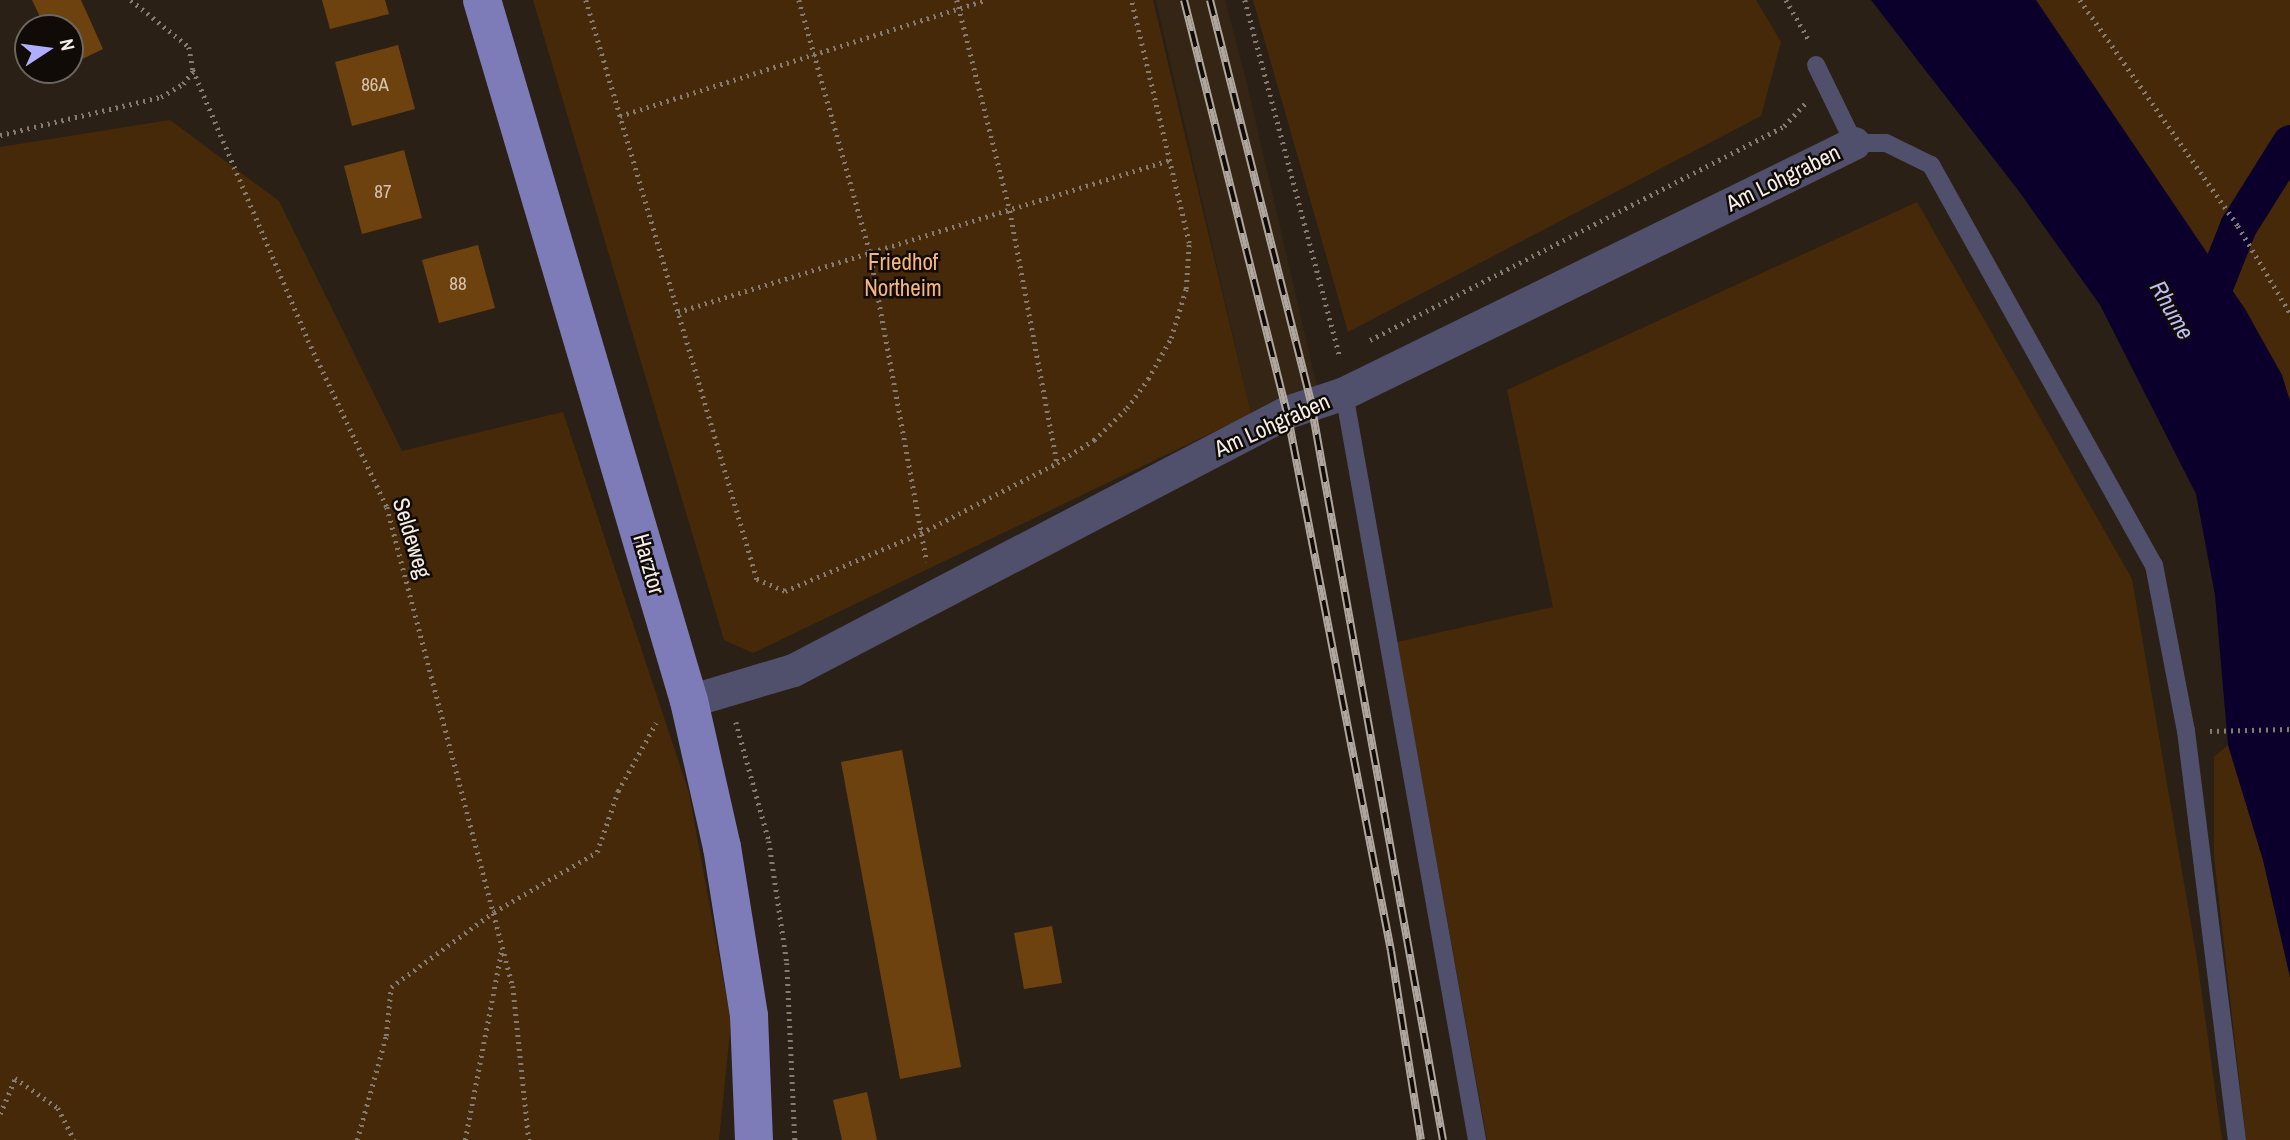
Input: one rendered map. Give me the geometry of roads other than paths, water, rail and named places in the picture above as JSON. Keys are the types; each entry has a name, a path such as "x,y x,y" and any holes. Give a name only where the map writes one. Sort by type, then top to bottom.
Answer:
{"main road":[{"name":"Harztor","path":"482,0 690,701 722,847 749,1016 754,1140"}],"street":[{"name":"Am Lohgraben","path":"690,701 793,670 1287,412 1343,377 1854,143"}],"lane":[{"path":"1816,65 1854,143 1886,143 1931,165 2154,565 2186,731 2237,1140"},
{"path":"1343,377 1477,1140"}],"water":[{"name":"Rhume","path":"1871,0 2036,0 2245,309 2282,375 2290,401 2290,977 2263,860 2228,745 2215,595 2196,494 2100,305 2018,190"}],"waterway":[{"name":"Rhume","path":"2202,317 2238,226 2290,143"}],"railway":[{"path":"1184,0 1287,412 1391,951 1421,1140"},
{"path":"1210,0 1311,403 1443,1140"}],"park label":[{"name":"Friedhof Northeim","path":"903,275"}]}
